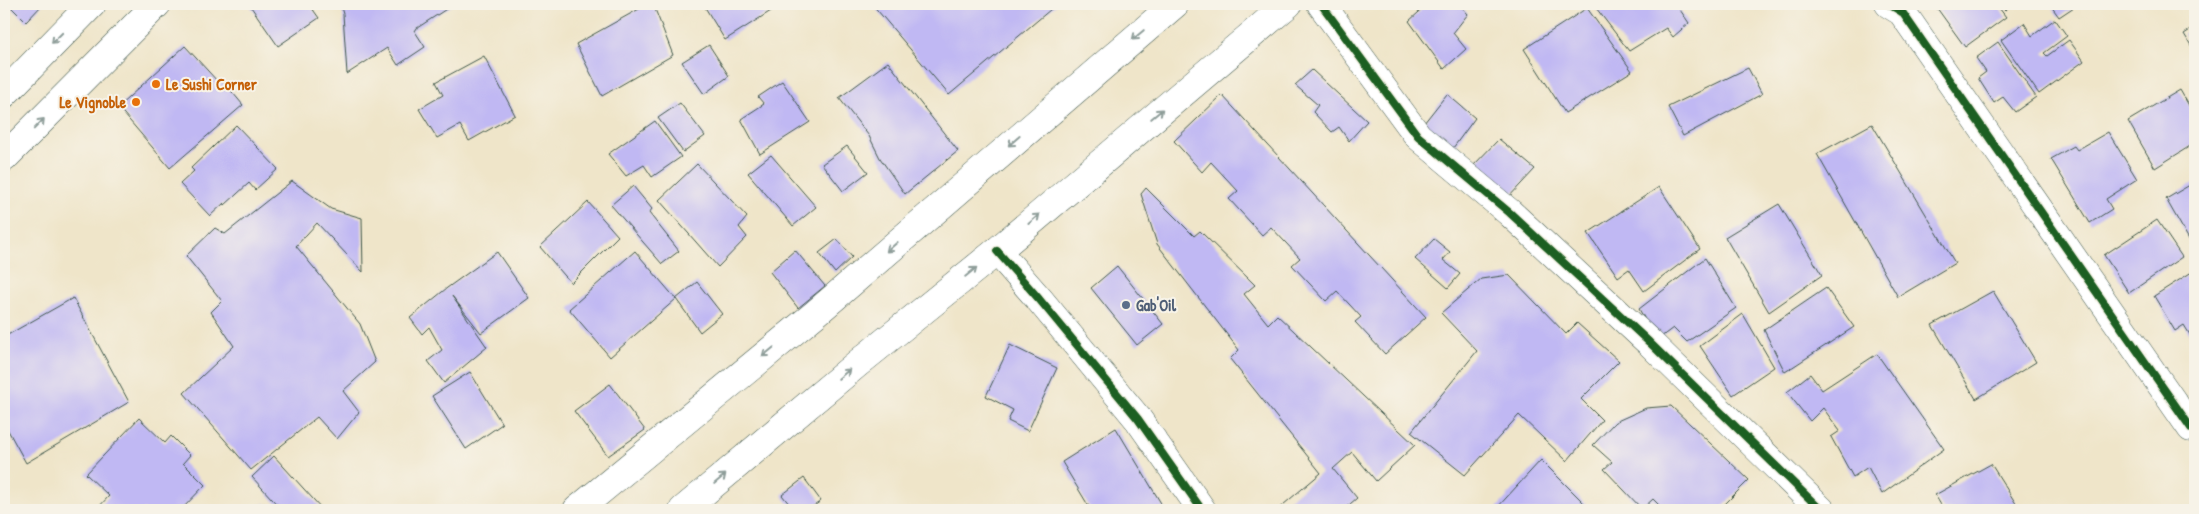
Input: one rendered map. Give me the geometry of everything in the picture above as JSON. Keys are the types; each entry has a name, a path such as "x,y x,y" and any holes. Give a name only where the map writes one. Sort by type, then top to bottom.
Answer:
{"main road":[{"path":"4,94 92,4"},
{"path":"4,158 157,4"},
{"path":"576,510 815,314 1175,4"},
{"path":"683,510 857,364 997,251 1288,4"},
{"path":"1320,4 1418,136 1510,213 1642,335 1821,510"},
{"path":"1889,4 1902,12 2191,428 2195,426"},
{"path":"997,251 1138,419 1202,510"}],"building":[{"path":"8,4 43,4 26,22"},
{"path":"249,4 309,4 319,18 278,46"},
{"path":"340,4 454,4 414,30 425,47 398,65 387,48 347,74 343,14"},
{"path":"648,4 653,4 673,55 602,96 576,44"},
{"path":"703,4 782,4 725,40"},
{"path":"872,4 1057,4 949,95"},
{"path":"1428,4 1459,4 1468,14 1453,33 1466,49 1444,69 1409,21"},
{"path":"1593,4 1676,4 1689,23 1673,37 1666,28 1629,51"},
{"path":"1934,4 1996,4 2006,17 1965,47"},
{"path":"2000,4 2011,4 2012,5 2005,10"},
{"path":"2054,4 2077,5 2059,17 2051,6"},
{"path":"1587,8 1632,71 1565,113 1524,49"},
{"path":"2055,19 2067,36 2044,53 2047,56 2069,40 2084,61 2039,94 2001,40 2024,23 2032,36"},
{"path":"2195,27 2195,52 2184,34"},
{"path":"1998,42 2036,97 2015,112 2003,97 1994,103 1978,78 1986,72 1976,58"},
{"path":"709,45 729,76 704,94 682,62"},
{"path":"185,46 219,83 222,80 243,105 170,168 118,107"},
{"path":"484,56 515,115 469,141 460,125 437,138 419,109 443,95 436,82"},
{"path":"888,62 958,151 905,194 880,158 869,136 839,98"},
{"path":"1748,68 1762,94 1683,136 1668,107"},
{"path":"1312,70 1367,121 1349,141 1339,127 1332,132 1313,112 1318,105 1295,85"},
{"path":"782,81 810,122 760,154 741,119 764,104 758,97"},
{"path":"2180,90 2195,116 2195,143 2155,168 2128,121"},
{"path":"1447,94 1475,118 1453,148 1424,123"},
{"path":"1222,95 1426,317 1385,354 1355,322 1361,317 1337,291 1326,301 1292,265 1300,258 1271,227 1262,235 1229,199 1238,191 1211,162 1202,172 1174,141"},
{"path":"680,103 705,136 683,152 658,118"},
{"path":"655,121 681,157 652,177 644,165 626,176 608,154"},
{"path":"1872,124 1955,263 1898,297 1817,154"},
{"path":"236,125 278,169 255,190 249,183 210,216 180,184 194,171 191,168"},
{"path":"2108,132 2137,179 2106,199 2112,209 2090,223 2051,159 2074,146 2077,150"},
{"path":"1499,139 1535,169 1507,199 1471,168"},
{"path":"847,146 868,172 843,191 822,164"},
{"path":"771,155 816,207 793,226 748,173"},
{"path":"697,164 747,217 739,227 747,237 718,267 659,200"},
{"path":"292,181 331,209 362,218 363,272 317,223 296,246 360,324 375,362 343,391 359,412 337,439 317,417 251,470 184,393 234,346 211,312 222,301 186,256 215,228 225,234"},
{"path":"2195,182 2195,250 2166,199"},
{"path":"633,186 652,209 649,213 679,251 662,264 611,205"},
{"path":"1659,187 1700,249 1644,291 1629,269 1618,277 1588,233"},
{"path":"1146,188 1194,236 1200,231 1255,285 1244,294 1268,324 1277,315 1415,445 1376,481 1352,452 1333,469 1357,498 1343,510 1277,510 1321,473 1230,359 1239,350 1157,244 1141,194"},
{"path":"588,202 618,236 571,283 540,247"},
{"path":"1779,204 1822,275 1769,312 1725,237"},
{"path":"2157,220 2182,257 2129,293 2104,255"},
{"path":"837,239 852,257 835,273 819,253"},
{"path":"1434,239 1450,252 1443,260 1460,274 1448,288 1415,259"},
{"path":"795,250 825,286 798,308 770,272"},
{"path":"635,251 676,299 610,357 569,309"},
{"path":"497,252 529,298 481,333 452,296 487,347 444,383 428,361 442,350 429,327 422,334 410,318 447,288"},
{"path":"1705,258 1736,308 1687,342 1673,328 1657,340 1639,309"},
{"path":"1117,266 1163,324 1137,345 1091,288"},
{"path":"2195,270 2195,343 2184,325 2175,331 2154,296"},
{"path":"1509,275 1566,334 1577,323 1619,361 1581,399 1602,420 1567,461 1519,415 1465,475 1411,432 1477,351 1441,313 1481,279"},
{"path":"697,282 722,314 700,332 676,299"},
{"path":"1826,288 1854,327 1785,372 1764,330"},
{"path":"1993,291 2036,362 1976,399 1932,325"},
{"path":"73,298 129,402 26,463 4,423 4,337"},
{"path":"1743,314 1774,367 1733,395 1700,346"},
{"path":"1010,345 1057,368 1028,431 1008,421 1013,410 986,396"},
{"path":"1877,354 1944,449 1882,494 1868,467 1853,477 1831,437 1840,431 1823,408 1810,421 1787,392 1810,374 1822,390"},
{"path":"470,372 502,424 466,449 432,396"},
{"path":"610,384 645,430 608,456 574,411"},
{"path":"1671,406 1749,480 1719,510 1664,510 1653,499 1642,509 1604,469 1612,462 1593,445 1615,422 1646,408"},
{"path":"139,418 165,443 171,436 190,455 183,463 205,485 181,510 96,510 109,496 86,474"},
{"path":"1116,428 1165,510 1091,510 1062,462"},
{"path":"274,456 323,510 282,510 252,477"},
{"path":"1541,460 1591,510 1495,510"},
{"path":"1991,464 2020,510 1944,510 1935,495"},
{"path":"804,478 821,501 808,510 794,510 782,495"},
{"path":"264,503 271,510 256,510"}],"cycle path":[{"path":"1321,4 1418,136 1510,213 1649,342 1821,510"},
{"path":"1889,4 1902,12 2191,428 2195,426"},
{"path":"997,251 1138,419 1202,510"}],"place":[{"name":"Le Sushi Corner","path":"156,84"},
{"name":"Le Vignoble","path":"136,102"},
{"name":"Gab'Oil","path":"1126,305"}]}
